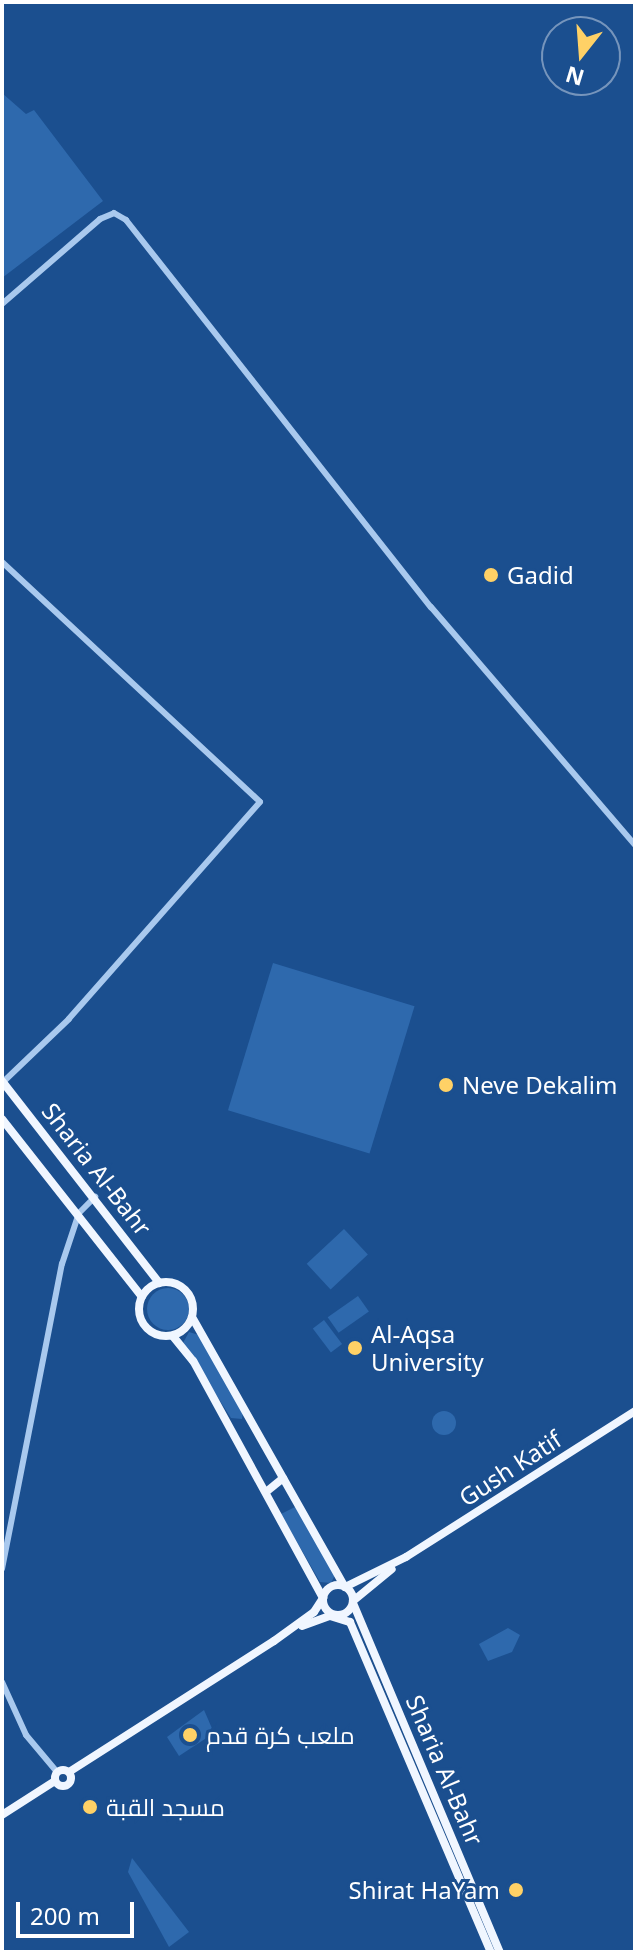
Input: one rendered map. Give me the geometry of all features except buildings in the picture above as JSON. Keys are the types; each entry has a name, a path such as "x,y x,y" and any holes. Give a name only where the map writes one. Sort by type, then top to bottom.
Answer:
{"main road":[{"name":"Sharia Al-Bahr","path":"2,1082 95,1197 159,1283"},
{"name":"Sharia Al-Bahr","path":"2,1119 79,1213 142,1297"},
{"path":"274,1641 316,1619 337,1615 346,1613 353,1602 192,1317 192,1301 182,1288 159,1283 142,1297 142,1323 155,1335 173,1336 193,1361 323,1598 325,1607 337,1615"},
{"path":"173,1336 192,1317"},
{"name":"Gush Katif","path":"345,1587 406,1557 635,1411"},
{"path":"266,1492 283,1478"},
{"name":"Gush Katif","path":"353,1602 406,1557"},
{"path":"2,1815 56,1776 69,1772 274,1641 314,1612 331,1587 345,1587"},
{"name":"Sharia Al-Bahr","path":"353,1602 500,1952"},
{"name":"Sharia Al-Bahr","path":"337,1615 346,1618 355,1633 491,1952"},
{"path":"56,1776 67,1786 69,1772"}],"street":[{"path":"2,304 100,219 114,213 126,220 431,607 635,845"},
{"path":"2,562 260,802 69,1019 40,1042 2,1082"},
{"path":"2,1569 47,1332 79,1213 95,1197"},
{"path":"2,1682 26,1735 56,1776"}],"shaded area":[{"path":"2,93 26,114 34,110 103,201 2,278"},
{"path":"273,963 415,1006 370,1154 228,1110"},
{"path":"344,1229 368,1255 331,1289 307,1264"},
{"path":"168,1288 183,1294 189,1309 183,1324 168,1330 153,1324 147,1309 153,1294"},
{"path":"358,1296 369,1312 339,1333 328,1317"},
{"path":"324,1320 342,1344 331,1352 313,1328"},
{"path":"189,1332 199,1335 243,1412 242,1419 231,1418 183,1343"},
{"path":"444,1411 452,1415 456,1423 452,1431 444,1435 436,1431 432,1423 436,1415"},
{"path":"297,1506 335,1575 331,1583 320,1582 281,1514"},
{"path":"508,1628 520,1635 512,1652 488,1661 479,1644"},
{"name":"ملعب كرة قدم","path":"204,1710 214,1733 179,1756 167,1737"},
{"path":"132,1858 189,1932 169,1947 128,1872"}],"place":[{"name":"Gadid","path":"491,575"},
{"name":"Neve Dekalim","path":"446,1085"},
{"name":"Al-Aqsa University","path":"355,1348"},
{"name":"ملعب كرة قدم","path":"190,1735"},
{"name":"مسجد القبة","path":"90,1807"},
{"name":"Shirat HaYam","path":"516,1890"}]}
